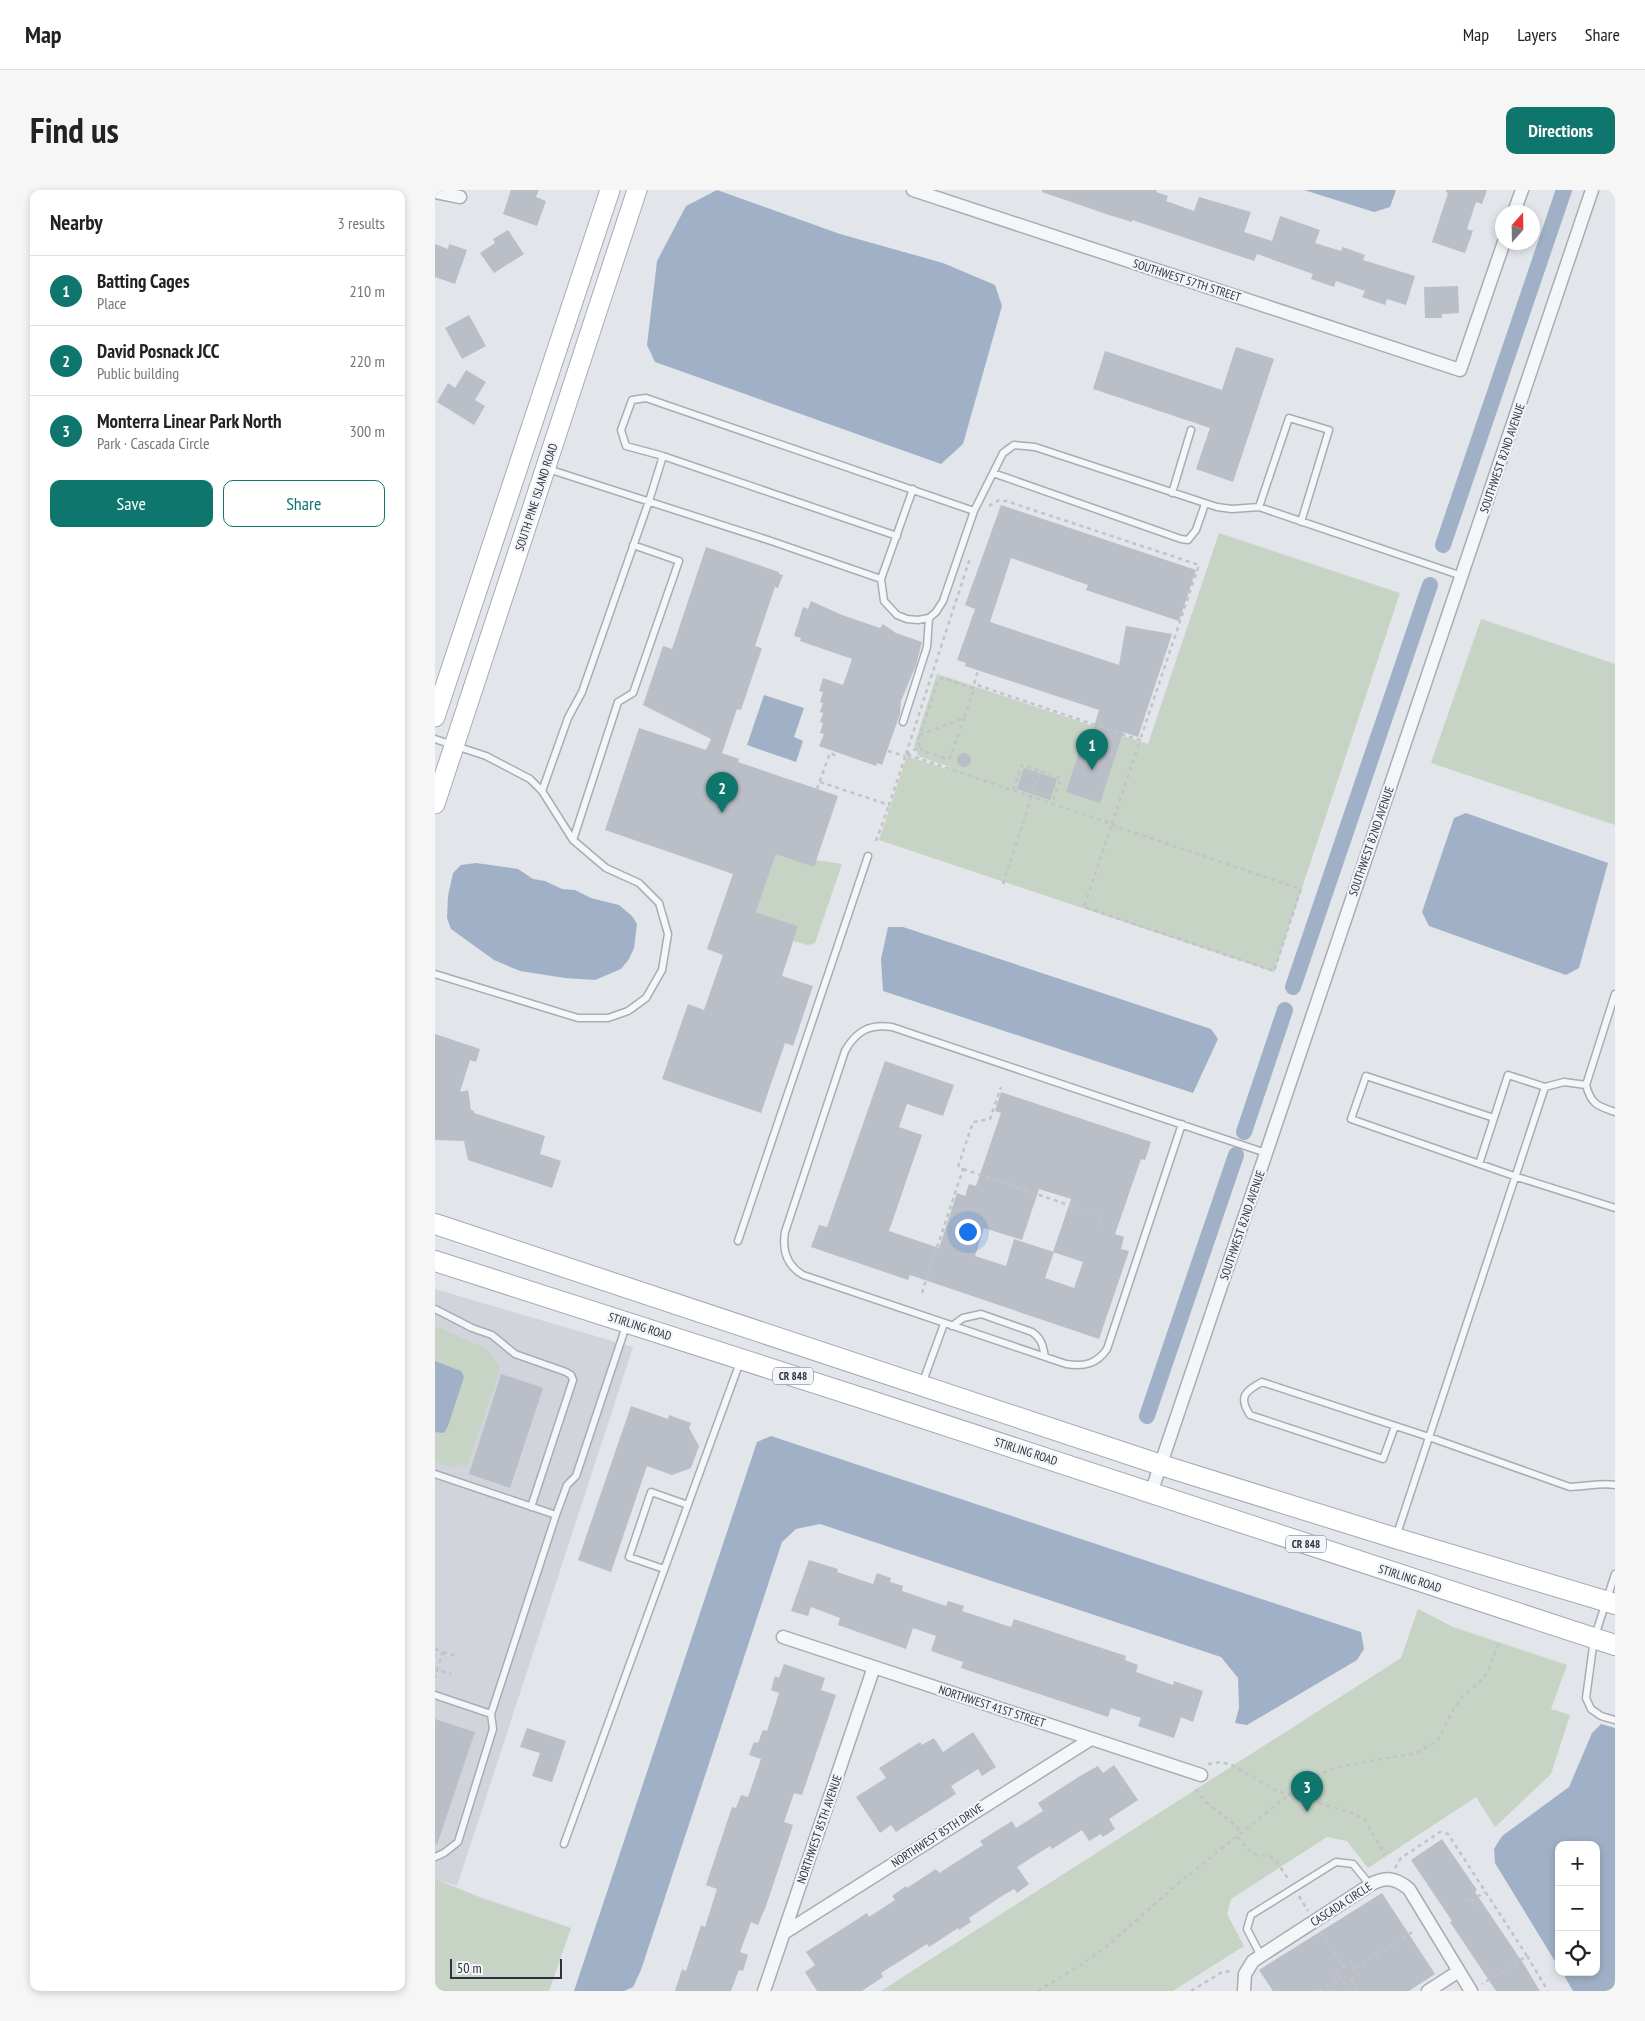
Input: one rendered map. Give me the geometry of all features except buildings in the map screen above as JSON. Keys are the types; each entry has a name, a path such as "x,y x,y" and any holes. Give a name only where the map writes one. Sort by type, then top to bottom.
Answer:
{"main road":[{"path":"435,717 610,190"},
{"name":"SOUTH PINE ISLAND ROAD","path":"435,804 637,190"},
{"name":"CR 848","path":"435,1224 1161,1464 1395,1538 1611,1602"},
{"name":"STIRLING ROAD","path":"435,1261 741,1359 1615,1646"},
{"path":"741,1359 751,1328"}],"street":[{"name":"SOUTHWEST 57TH STREET","path":"913,190 1460,370 1501,250"},
{"path":"1517,205 1522,190"},
{"name":"SOUTHWEST 82ND AVENUE","path":"1151,1493 1592,190"},
{"path":"435,192 460,197"},
{"name":"NORTHWEST 41ST STREET","path":"783,1637 1091,1739 1202,1770"},
{"name":"NORTHWEST 85TH AVENUE","path":"764,1991 874,1667"},
{"name":"NORTHWEST 85TH DRIVE","path":"784,1933 1091,1739"},
{"name":"CASCADA CIRCLE","path":"1244,1991 1245,1974 1248,1966 1370,1885 1384,1878 1403,1883 1409,1889 1459,1971 1475,1988"},
{"path":"1428,1991 1459,1971"}],"lane":[{"path":"897,536 663,456 625,446 621,430 632,400 646,398 974,510"},
{"path":"1259,507 1289,418 1329,430 1301,522"},
{"path":"1172,493 1191,430"},
{"path":"913,489 881,580 883,601 890,609 907,619 929,618 936,612 943,601 974,510 1003,453 1014,446 1035,447 1205,504 1232,509 1259,507 1462,576"},
{"path":"542,791 567,718 582,692 663,456"},
{"path":"546,468 768,540 881,580"},
{"path":"993,473 1181,539 1188,540 1196,530 1205,504"},
{"path":"573,840 618,702 633,693 679,561 633,546"},
{"path":"903,722 927,647 929,618"},
{"path":"435,739 486,756 530,779 542,791 573,840 606,868 639,883 659,903 668,934 662,970 646,998 628,1012 608,1018 578,1018 435,974"},
{"path":"738,1241 868,856"},
{"path":"1615,994 1586,1085 1589,1099 1600,1108 1615,1112"},
{"path":"1182,1124 1107,1349 1095,1362 1085,1365 1072,1365 1045,1357 803,1275 792,1267 784,1251 785,1232 845,1051 855,1035 863,1029 872,1026 892,1027 1266,1152"},
{"path":"1479,1164 1508,1074 1545,1086 1564,1082 1586,1085"},
{"path":"1495,1118 1366,1076 1351,1119 1514,1176 1615,1208"},
{"path":"1395,1538 1545,1086"},
{"path":"435,1309 472,1328 492,1335 515,1354 571,1375 573,1380 531,1507"},
{"path":"953,1326 963,1318 981,1314 1039,1336 1043,1344 1045,1357"},
{"path":"435,1857 444,1853 458,1842 493,1729 491,1714 556,1515 567,1485 576,1476 627,1322"},
{"path":"922,1385 944,1324"},
{"path":"564,1844 741,1359"},
{"path":"1395,1426 1383,1459 1250,1415 1244,1407 1243,1399 1248,1389 1262,1382 1429,1437 1570,1487 1588,1487 1608,1483 1615,1485"},
{"path":"435,1474 556,1515"},
{"path":"664,1570 629,1557 651,1492 688,1504"},
{"path":"1615,1574 1611,1602 1594,1639 1586,1698 1591,1709 1601,1716 1615,1720"},
{"path":"435,1695 491,1714"},
{"path":"1261,1956 1247,1928 1251,1915 1336,1862 1353,1864 1370,1885"}],"path":[{"path":"888,750 1013,790 1112,825 1301,889 1274,971 1084,908 1112,825 1140,740 1199,565 1006,500 993,502 986,512"},
{"path":"876,841 971,558"},
{"path":"972,688 943,678 938,680 917,742 919,747 950,758 973,692 972,688 978,670"},
{"path":"974,684 1140,740"},
{"path":"920,735 964,718"},
{"path":"906,755 919,747"},
{"path":"817,789 830,753 835,755 837,752"},
{"path":"1013,790 1022,765 1061,778 1052,804"},
{"path":"1003,884 1040,771"},
{"path":"820,782 889,805"},
{"path":"1001,1087 990,1119 973,1122 958,1167 1101,1216 1097,1228"},
{"path":"922,1293 963,1169"},
{"path":"1038,1991 1081,1965 1107,1946 1180,1882 1289,1794 1317,1776 1330,1769 1416,1753 1432,1744 1439,1738 1453,1710 1463,1696 1482,1680 1489,1669 1501,1640"},
{"path":"435,1649 457,1656"},
{"path":"435,1678 443,1652"},
{"path":"436,1670 451,1674"},
{"path":"1202,1770 1221,1762 1232,1765 1277,1791 1333,1806 1359,1816 1365,1820 1385,1855"},
{"path":"1196,1789 1205,1802 1227,1817 1242,1833"},
{"path":"1394,1872 1397,1862 1401,1858 1443,1831 1448,1834 1548,1991"},
{"path":"1237,1837 1255,1854 1271,1857 1276,1861 1289,1880"},
{"path":"1465,1899 1468,1903 1485,1892"},
{"path":"1298,1895 1311,1916"},
{"path":"1471,1901 1475,1906"},
{"path":"1318,1928 1343,1966"},
{"path":"1355,1968 1412,1932"},
{"path":"1475,1988 1527,1956"},
{"path":"1350,1961 1359,1974 1345,1984 1336,1970 1343,1966 1350,1961"},
{"path":"1191,1991 1222,1972 1236,1971"},
{"path":"1319,1991 1341,1977"},
{"path":"1351,1980 1358,1991"}],"shaded area":[{"path":"435,1289 633,1347 457,1886 435,1879"}],"green space":[{"path":"1219,533 1400,593 1274,972 879,840 907,756 949,770 950,767 918,756 914,746 937,674 1148,744"},
{"path":"1481,619 1615,664 1615,825 1431,763"},
{"path":"776,854 842,864 815,943 808,945 793,941 798,926 756,912"},
{"path":"435,1326 489,1350 499,1366 499,1372 467,1467 456,1463 454,1468 435,1462"},
{"path":"1418,1609 1453,1627 1567,1665 1551,1709 1570,1715 1551,1774 1495,1827 1476,1797 1368,1868 1347,1841 1327,1837 1231,1899 1227,1914 1244,1946 1173,1991 881,1991 1401,1658"},
{"path":"435,1879 482,1898 571,1928 549,1991 435,1991"}],"water":[{"path":"717,190 840,234 943,263 995,285 1002,306 963,444 941,464 655,362 647,345 657,261 686,206"},
{"path":"1304,190 1396,190 1390,207 1374,212"},
{"path":"764,695 804,708 794,737 803,741 796,762 747,745"},
{"path":"1466,813 1608,863 1579,968 1566,975 1429,926 1422,912 1454,818"},
{"path":"476,863 518,869 533,879 545,881 562,889 575,890 591,898 619,905 632,916 637,924 634,948 629,959 621,969 595,980 565,978 520,971 494,960 451,929 447,918 448,896 453,873 461,865"},
{"path":"888,927 903,927 1211,1029 1218,1039 1193,1093 883,991 881,959"},
{"path":"435,1361 461,1371 464,1377 444,1433 435,1432"},
{"path":"771,1436 1361,1632 1364,1649 1357,1660 1247,1725 1235,1723 1239,1708 1238,1678 1221,1657 820,1524 796,1529 782,1542 641,1970 633,1987 624,1991 574,1991 757,1442"},
{"path":"1601,1724 1615,1728 1615,1991 1573,1991 1564,1976 1600,1976 1600,1841 1555,1841 1555,1961 1495,1863 1494,1849 1502,1836 1569,1787 1592,1733"}],"waterway":[{"path":"1443,545 1564,190"},
{"path":"1293,987 1430,585"},
{"path":"1244,1132 1285,1010"},
{"path":"1147,1416 1236,1155"}],"place":[{"name":"Batting Cages","path":"1092,770"},
{"name":"David Posnack JCC","path":"722,813"},
{"name":"Monterra Linear Park North","path":"1307,1812"}]}
